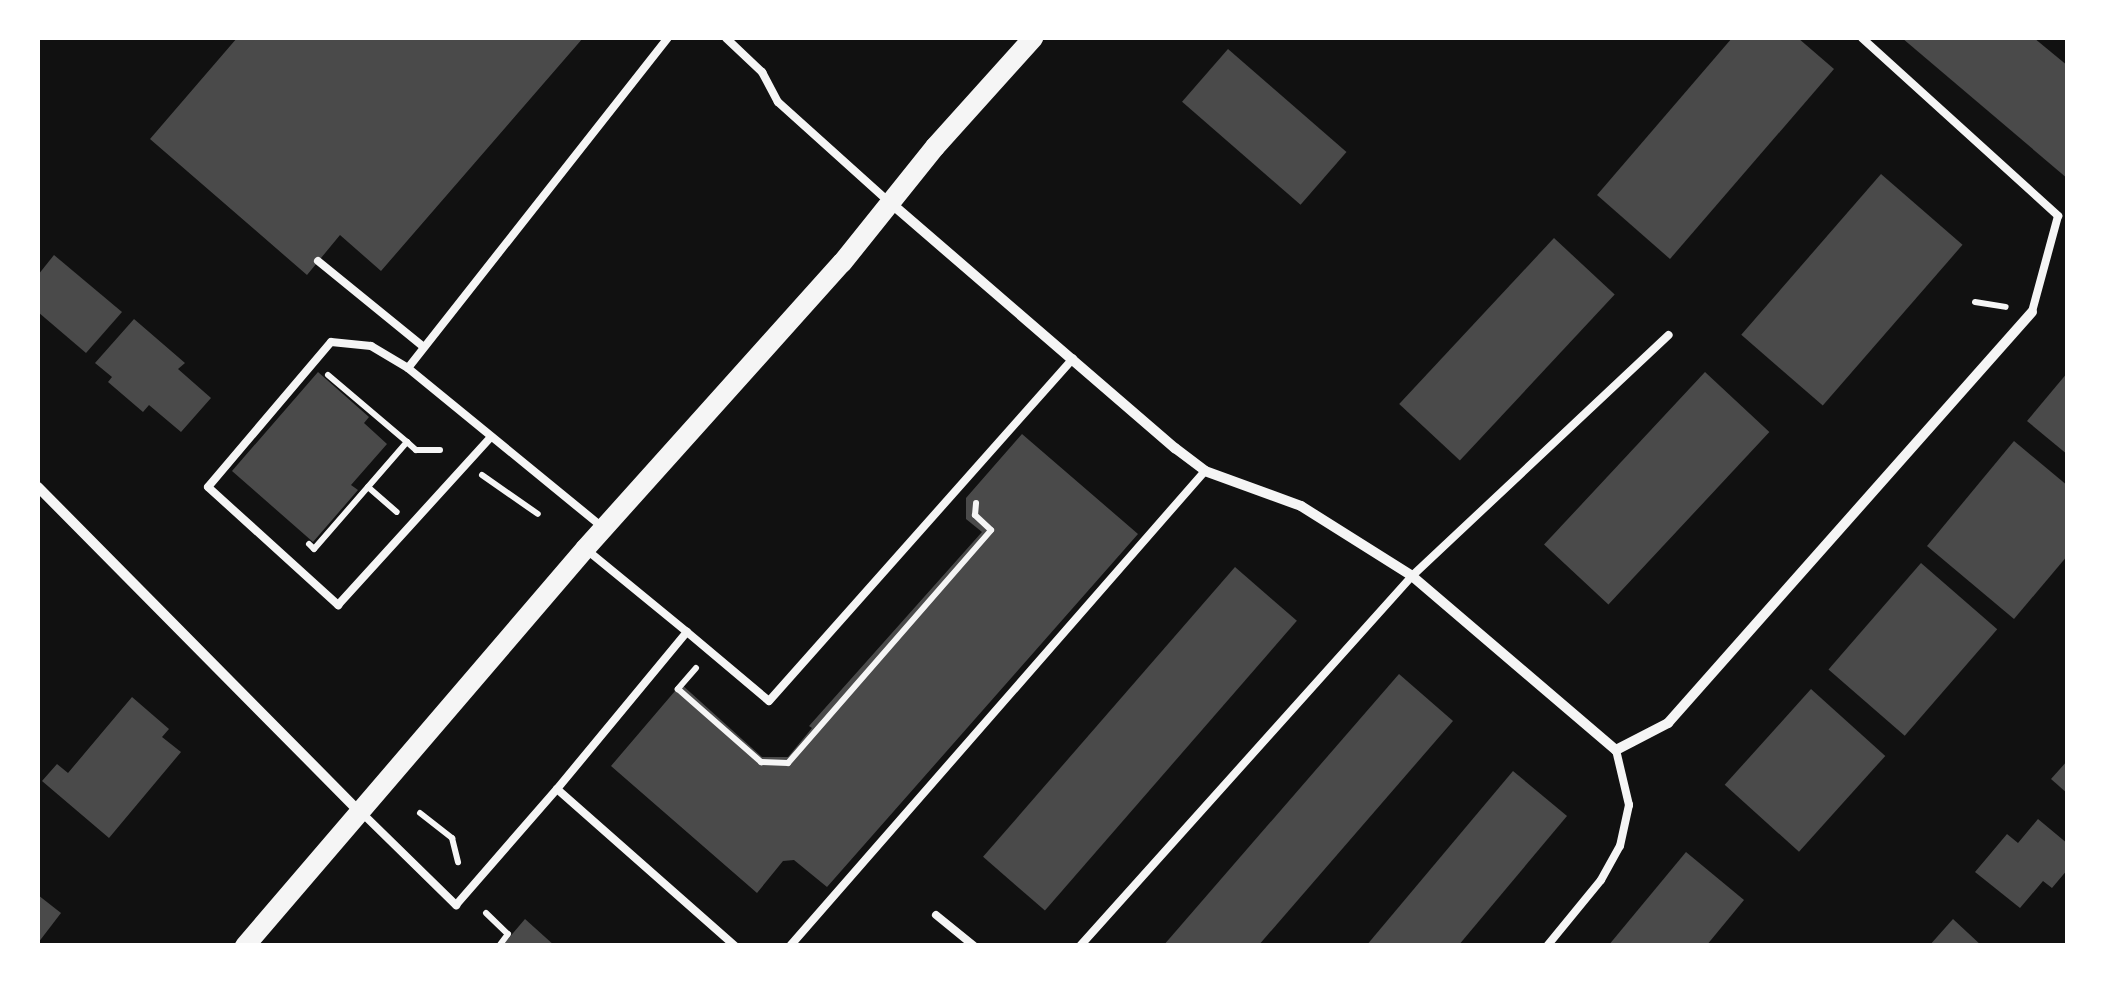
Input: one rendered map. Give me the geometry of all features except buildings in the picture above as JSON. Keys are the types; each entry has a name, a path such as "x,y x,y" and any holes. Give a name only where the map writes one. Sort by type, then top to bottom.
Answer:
{"main road":[{"path":"245,946 358,810 892,204 934,147 1033,38"}],"street":[{"path":"892,204 1205,471 1302,506 1412,576 1616,750 1668,723 2032,312"},
{"path":"38,487 358,810"}],"lane":[{"path":"408,368 668,38"},
{"path":"726,38 762,72 778,102 892,204"},
{"path":"1862,38 2058,216 2032,312"},
{"path":"318,261 424,347"},
{"path":"1080,946 1412,576 1669,335"},
{"path":"491,437 338,605 208,486 331,342 371,346 408,368 603,528"},
{"path":"585,549 769,700 1073,358"},
{"path":"790,946 1205,471"},
{"path":"358,810 456,905 687,632"},
{"path":"1547,946 1601,880 1620,846 1629,805 1616,750"},
{"path":"557,789 735,946"},
{"path":"936,915 974,946"}],"path":[{"path":"320,369 416,450 440,450"},
{"path":"300,536 314,549 407,442"},
{"path":"482,474 538,514"},
{"path":"368,488 397,512"},
{"path":"420,814 452,838 458,862"},
{"path":"486,914 508,934 499,946"}]}
